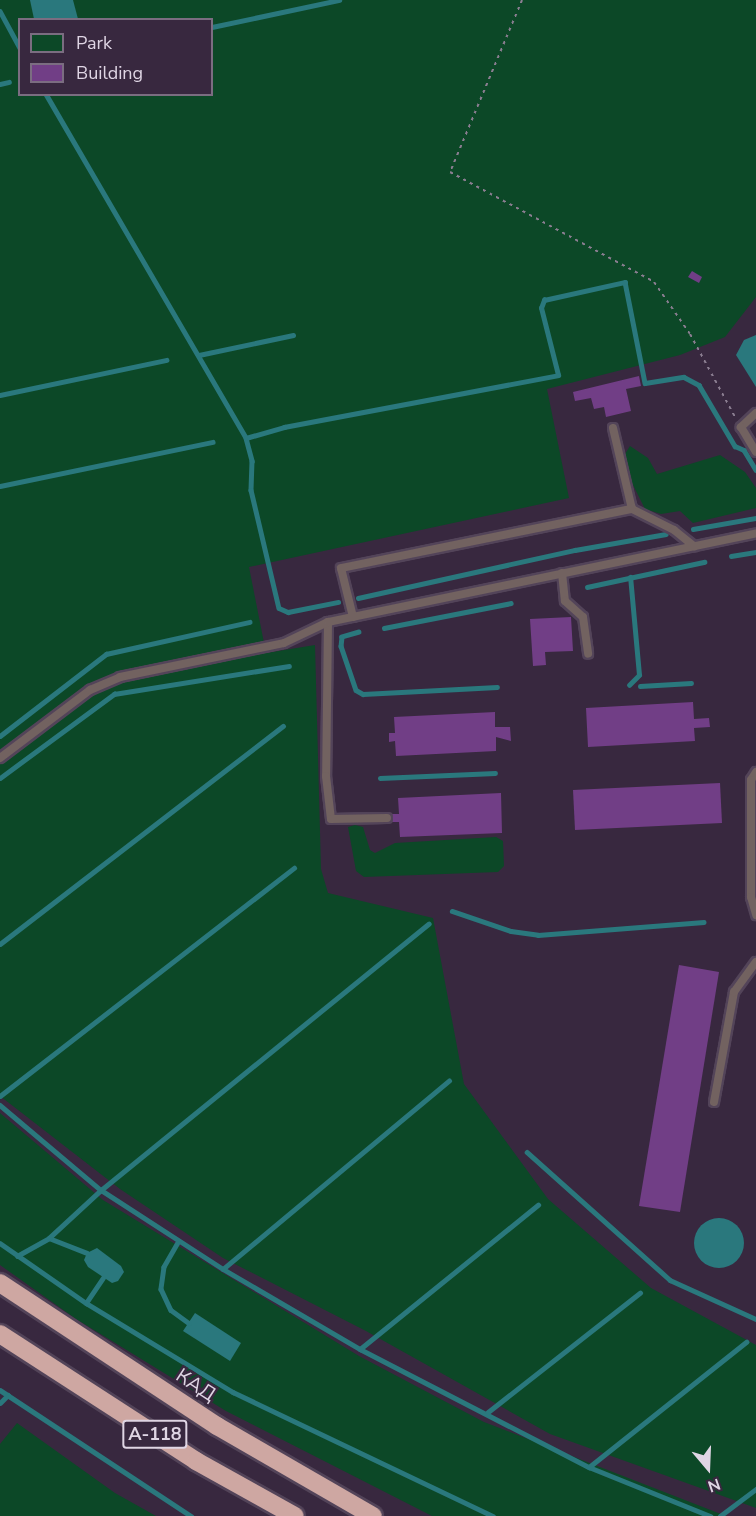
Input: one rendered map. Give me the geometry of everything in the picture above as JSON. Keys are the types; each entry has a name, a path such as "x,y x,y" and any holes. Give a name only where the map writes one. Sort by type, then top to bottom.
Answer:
{"highway":[{"name":"КАД","path":"0,1283 217,1426 374,1516"},
{"name":"А-118","path":"0,1334 196,1461 295,1516"}],"lane":[{"path":"756,413 741,427 756,452"},
{"path":"612,428 632,509"},
{"path":"353,617 341,568 632,509 674,530 694,546"},
{"path":"0,758 90,690 120,677 284,643 328,622 756,533"},
{"path":"562,573 565,601 584,617 588,654"},
{"path":"328,622 326,776 331,819 387,818"},
{"path":"756,772 751,780 751,897 756,915"},
{"path":"714,1102 734,992 756,962"}],"path":[{"path":"522,0 450,172 654,282 690,334 741,427"}],"green space":[{"path":"0,0 756,0 756,297 725,337 680,355 547,389 569,498 249,567 266,653 315,645 321,869 328,893 433,918 464,1084 548,1199 651,1288 756,1345 756,1508 550,1434 366,1331 223,1258 120,1189 0,1096"},
{"path":"630,446 648,458 657,474 720,455 745,472 756,488 756,508 693,523 680,511 661,514 645,509 631,481 625,454"},
{"path":"355,825 363,827 370,850 375,853 395,843 496,837 503,841 504,866 498,872 364,877 356,871 348,827"},
{"path":"0,1113 103,1200 359,1356 484,1422 726,1516 432,1516 226,1411 76,1319 0,1265"},
{"path":"17,1423 115,1493 156,1516 0,1516 0,1444"}],"shaded area":[{"path":"30,0 73,0 78,18 34,18"},
{"path":"756,335 756,387 736,355 744,340"},
{"path":"714,1218 724,1218 737,1225 744,1238 744,1248 737,1261 724,1268 714,1268 705,1264 698,1257 694,1248 694,1238 698,1229 705,1222"},
{"path":"97,1248 121,1266 124,1272 118,1281 112,1283 88,1267 84,1260 87,1253"},
{"path":"195,1313 241,1343 230,1361 183,1331"}],"building":[{"path":"692,271 702,277 699,283 688,277"},
{"path":"639,376 641,386 626,389 631,411 606,417 604,407 594,409 591,398 575,401 573,392"},
{"path":"571,617 573,651 545,652 546,665 533,666 530,619"},
{"path":"693,702 694,719 709,718 710,727 694,728 695,741 588,747 586,708"},
{"path":"495,712 495,727 510,727 511,741 496,737 496,751 396,756 395,741 389,742 389,733 395,733 394,717"},
{"path":"720,783 722,823 575,830 573,790"},
{"path":"501,793 502,833 400,837 399,822 391,822 390,814 399,814 398,798"},
{"path":"679,965 719,972 680,1212 639,1206"}],"waterway":[{"path":"213,27 339,0"},
{"path":"0,11 18,44"},
{"path":"0,84 9,82"},
{"path":"47,96 246,438 252,461 251,490 279,608 288,612 338,602"},
{"path":"246,438 284,427 558,375 541,308 544,300 625,282 645,383 684,377 699,385 735,446 744,450 756,470"},
{"path":"199,355 293,335"},
{"path":"0,395 166,360"},
{"path":"0,486 213,442"},
{"path":"693,529 756,518"},
{"path":"358,598 575,550 666,534"},
{"path":"731,556 756,552"},
{"path":"587,587 704,562"},
{"path":"629,685 639,675 630,577"},
{"path":"384,628 511,603"},
{"path":"0,736 106,654 249,622"},
{"path":"359,632 342,637 341,646 356,690 363,694 497,687"},
{"path":"0,778 114,694 289,666"},
{"path":"640,686 691,683"},
{"path":"0,944 283,726"},
{"path":"380,778 495,773"},
{"path":"0,1096 294,868"},
{"path":"452,911 511,931 538,935 703,922"},
{"path":"17,1256 49,1238 101,1190 428,924"},
{"path":"223,1269 449,1081"},
{"path":"0,1105 101,1190 223,1269 360,1349 589,1467 710,1516"},
{"path":"527,1152 670,1280 756,1319"},
{"path":"360,1349 538,1205"},
{"path":"49,1238 87,1253"},
{"path":"179,1241 164,1267 161,1289 171,1310 189,1323"},
{"path":"0,1243 86,1303 233,1392 493,1516"},
{"path":"86,1303 103,1278"},
{"path":"488,1412 640,1293"},
{"path":"589,1467 746,1342"},
{"path":"0,1390 191,1516"},
{"path":"0,1403 8,1395"},
{"path":"720,1516 756,1489"}]}
